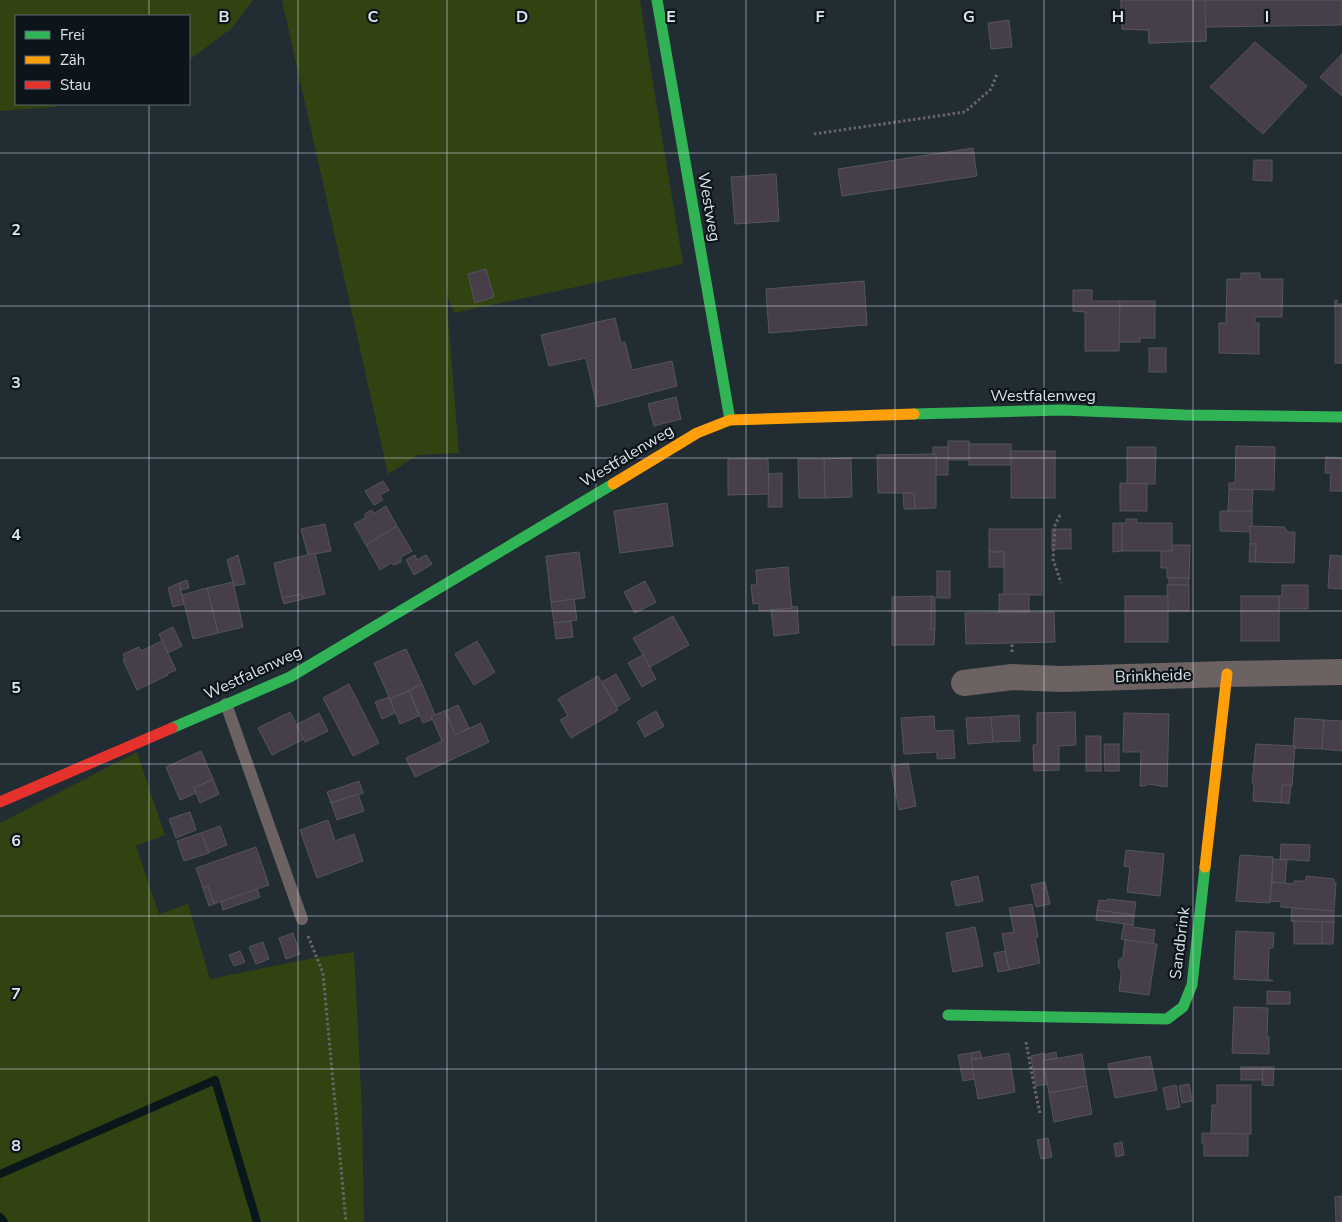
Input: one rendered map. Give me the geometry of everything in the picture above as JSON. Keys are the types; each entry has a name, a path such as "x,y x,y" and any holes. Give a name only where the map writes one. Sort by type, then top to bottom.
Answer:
{"street":[{"name":"Westweg","path":"657,0 730,420"},
{"name":"Westfalenweg","path":"0,802 290,677 697,433 730,420 1062,410 1184,415 1342,417"},
{"name":"Brinkheide","path":"964,682 1012,677 1062,678 1342,672"},
{"name":"Sandbrink","path":"948,1015 1167,1019 1183,1007 1192,985 1227,674"}],"lane":[{"path":"226,704 302,919"}],"path":[{"path":"814,134 965,112 991,89 997,74"},
{"path":"1060,515 1055,525 1053,559 1061,583"},
{"path":"302,919 323,973 346,1222"},
{"path":"1023,1016 1027,1050 1040,1113"}],"green space":[{"path":"0,0 253,0 232,28 190,59 190,15 15,15 15,105 63,105 0,111"},
{"path":"282,0 640,0 683,264 454,313 446,293 459,453 418,455 388,474"},
{"path":"137,752 165,835 136,846 159,914 188,904 210,979 354,952 362,1110 364,1222 0,1222 0,823"}],"building":[{"path":"1121,0 1342,0 1342,25 1206,27 1206,41 1149,43 1149,30 1122,29"},
{"path":"1121,0 1205,0 1206,41 1149,43 1149,30 1122,29"},
{"path":"1009,20 1012,47 991,49 988,23"},
{"path":"1255,42 1307,86 1263,134 1210,87"},
{"path":"1342,54 1342,96 1320,77"},
{"path":"973,148 977,176 842,196 838,169"},
{"path":"1254,160 1272,160 1272,181 1253,180"},
{"path":"776,174 779,221 735,224 731,177"},
{"path":"486,269 494,297 475,303 468,274"},
{"path":"1241,273 1260,273 1260,279 1283,279 1282,317 1255,317 1255,323 1259,323 1259,354 1219,353 1219,323 1226,323 1227,279 1241,279"},
{"path":"864,281 867,325 769,333 766,289"},
{"path":"1073,290 1092,290 1092,301 1120,301 1119,351 1085,351 1085,312 1073,311"},
{"path":"1335,300 1337,300 1337,304 1342,304 1342,363 1335,363"},
{"path":"1120,301 1155,301 1155,338 1140,338 1140,342 1119,342"},
{"path":"615,318 621,343 625,342 632,370 672,361 677,386 597,407 586,358 549,366 541,335"},
{"path":"1149,348 1166,348 1166,372 1149,372"},
{"path":"676,397 681,419 654,426 648,404"},
{"path":"948,441 969,441 969,460 948,460"},
{"path":"969,444 1011,444 1011,465 969,465"},
{"path":"1236,446 1275,447 1274,490 1229,489 1229,483 1235,483"},
{"path":"933,447 948,447 948,475 936,475 936,454 933,454"},
{"path":"1127,447 1156,447 1155,484 1127,484"},
{"path":"1011,451 1055,451 1055,498 1011,498"},
{"path":"936,454 936,508 915,509 914,493 878,493 877,455"},
{"path":"1326,457 1342,458 1342,491 1330,491 1331,473 1325,473"},
{"path":"851,458 852,497 825,498 824,459"},
{"path":"728,459 768,459 769,494 728,495"},
{"path":"798,459 824,459 825,498 799,498"},
{"path":"782,473 782,507 768,507 769,474"},
{"path":"383,481 389,490 380,495 383,500 374,505 365,491"},
{"path":"1120,483 1147,484 1147,511 1120,511"},
{"path":"1229,489 1253,490 1252,511 1228,511"},
{"path":"903,493 914,493 915,509 904,509"},
{"path":"667,503 673,546 620,553 614,511"},
{"path":"386,506 397,526 366,545 354,524 365,518 365,514 371,510 375,513"},
{"path":"1220,511 1252,511 1250,532 1220,531"},
{"path":"1126,519 1137,519 1137,523 1172,523 1172,551 1122,551 1122,523 1126,523"},
{"path":"1113,523 1122,523 1122,551 1113,552"},
{"path":"325,524 331,551 308,555 301,529"},
{"path":"397,526 412,551 401,557 401,562 394,565 391,563 380,570 366,545"},
{"path":"1250,526 1284,527 1288,532 1295,532 1294,563 1255,562 1256,544 1250,544"},
{"path":"989,529 1042,529 1042,595 1004,595 1004,552 989,552"},
{"path":"1052,529 1071,529 1071,549 1052,549"},
{"path":"1250,544 1256,544 1255,562 1249,562"},
{"path":"1172,545 1190,545 1189,578 1167,578 1167,568 1161,568 1161,551 1172,551"},
{"path":"579,552 585,598 551,602 546,556"},
{"path":"989,552 1004,552 1004,567 989,567"},
{"path":"315,553 325,594 303,599 302,594 282,598 274,563"},
{"path":"238,555 245,584 234,586 227,560"},
{"path":"415,555 417,560 426,555 432,564 414,575 406,560"},
{"path":"1330,555 1342,556 1342,589 1328,588"},
{"path":"788,567 792,608 759,611 759,603 753,604 751,585 757,585 756,570"},
{"path":"937,571 950,571 950,598 937,598"},
{"path":"1169,578 1189,578 1188,585 1169,585"},
{"path":"187,580 189,588 181,590 179,583"},
{"path":"645,581 656,602 635,613 624,592"},
{"path":"233,582 243,627 218,633 207,588"},
{"path":"179,583 184,604 173,607 168,588"},
{"path":"1167,585 1189,585 1189,611 1168,611"},
{"path":"1282,585 1308,585 1308,609 1279,609 1279,596 1282,596"},
{"path":"207,588 218,633 193,639 182,595"},
{"path":"302,594 303,599 284,604 282,598"},
{"path":"999,594 1029,594 1029,612 999,613"},
{"path":"932,596 931,629 935,629 934,645 892,645 892,597"},
{"path":"932,596 935,597 935,629 931,629"},
{"path":"1125,596 1168,596 1168,642 1125,642"},
{"path":"1241,596 1279,596 1279,641 1241,641"},
{"path":"574,599 577,620 554,623 551,602"},
{"path":"797,606 799,633 774,636 771,610"},
{"path":"1054,612 1055,642 966,644 965,613"},
{"path":"673,616 689,645 650,667 633,638"},
{"path":"571,621 573,637 556,639 554,623"},
{"path":"173,627 182,646 168,653 159,634"},
{"path":"162,641 176,670 137,690 123,660 125,659 123,654 139,647 141,651"},
{"path":"477,641 495,672 474,685 455,654"},
{"path":"406,649 422,684 390,699 374,663"},
{"path":"643,655 656,679 642,687 628,663"},
{"path":"616,674 630,699 617,707 602,682"},
{"path":"598,676 618,710 571,738 560,720 568,716 558,699"},
{"path":"349,684 379,743 353,756 323,698"},
{"path":"422,684 435,715 431,716 433,719 423,723 409,691"},
{"path":"409,691 419,716 400,724 390,699"},
{"path":"389,697 395,713 382,719 375,702"},
{"path":"458,705 469,728 455,735 445,711"},
{"path":"445,711 455,735 481,723 489,742 415,777 406,758 442,741 431,716"},
{"path":"656,711 664,726 645,737 637,722"},
{"path":"290,712 304,739 272,755 258,728"},
{"path":"1075,712 1076,745 1059,746 1059,770 1034,771 1033,745 1037,745 1037,713"},
{"path":"319,713 328,731 305,742 296,725"},
{"path":"1124,713 1169,714 1167,787 1148,784 1140,786 1141,752 1123,752"},
{"path":"1019,715 1020,741 993,742 991,717"},
{"path":"934,716 935,731 953,730 955,758 937,759 937,752 904,754 901,718"},
{"path":"991,717 993,742 968,744 966,718"},
{"path":"1295,718 1324,720 1322,749 1295,748 1293,746"},
{"path":"1324,720 1342,721 1342,751 1322,749"},
{"path":"1086,736 1101,736 1101,771 1086,771"},
{"path":"1104,744 1119,744 1119,771 1105,771"},
{"path":"1256,744 1295,746 1292,786 1282,785 1281,802 1283,803 1253,801 1254,783 1252,783"},
{"path":"201,751 213,779 194,788 196,793 180,800 166,767"},
{"path":"908,763 916,806 899,810 891,766"},
{"path":"213,779 219,794 200,803 194,788"},
{"path":"359,781 363,793 331,803 327,792"},
{"path":"1282,785 1291,785 1289,804 1281,802"},
{"path":"358,794 364,811 337,820 331,803"},
{"path":"190,812 196,830 176,838 169,819"},
{"path":"328,820 335,841 354,834 363,861 317,878 300,830"},
{"path":"220,826 227,845 209,852 201,833"},
{"path":"201,833 209,853 184,861 177,841"},
{"path":"1281,844 1310,845 1309,861 1280,859"},
{"path":"256,847 269,885 214,904 208,886 203,888 196,868"},
{"path":"1126,850 1164,854 1160,896 1127,892 1130,867 1124,866"},
{"path":"1240,855 1273,857 1270,903 1236,901"},
{"path":"1273,859 1287,860 1285,884 1272,882"},
{"path":"978,876 983,901 956,906 951,882"},
{"path":"1306,876 1334,879 1334,883 1336,883 1334,911 1281,907 1281,902 1270,901 1272,882 1294,884 1294,881 1306,881"},
{"path":"1045,882 1050,904 1036,907 1031,885"},
{"path":"208,886 214,904 209,906 203,888"},
{"path":"257,889 260,897 223,910 221,902"},
{"path":"1107,899 1136,902 1134,915 1097,910 1099,900 1107,901"},
{"path":"1032,904 1038,937 1035,937 1040,963 1009,970 1002,934 1014,932 1009,908"},
{"path":"1292,908 1334,911 1334,922 1291,921"},
{"path":"1097,910 1134,915 1133,925 1096,920"},
{"path":"1291,921 1322,922 1322,944 1294,944 1294,922"},
{"path":"1322,922 1334,922 1333,944 1322,944"},
{"path":"1124,924 1155,930 1153,944 1121,939"},
{"path":"975,927 983,966 953,972 946,933"},
{"path":"1236,931 1274,933 1273,948 1269,948 1268,979 1273,981 1234,979"},
{"path":"293,933 300,954 286,959 279,938"},
{"path":"1125,940 1157,944 1149,995 1119,991 1121,971 1118,966 1119,960 1123,957"},
{"path":"263,942 269,959 256,964 249,947"},
{"path":"240,951 245,962 234,966 229,955"},
{"path":"1005,951 1009,970 998,972 994,953"},
{"path":"1267,991 1290,992 1290,1004 1267,1004"},
{"path":"1234,1007 1268,1008 1267,1037 1269,1037 1269,1054 1232,1053"},
{"path":"980,1051 982,1058 972,1059 971,1053"},
{"path":"1056,1052 1057,1058 1045,1060 1044,1055"},
{"path":"971,1053 974,1079 963,1081 958,1055"},
{"path":"1009,1053 1015,1092 978,1099 971,1060"},
{"path":"1044,1053 1045,1060 1043,1061 1047,1084 1036,1086 1031,1056"},
{"path":"1082,1054 1087,1086 1049,1093 1043,1061"},
{"path":"1150,1056 1157,1090 1115,1098 1108,1064"},
{"path":"1241,1067 1263,1067 1263,1080 1241,1080"},
{"path":"1263,1067 1274,1067 1273,1086 1262,1085"},
{"path":"1189,1084 1192,1101 1182,1103 1179,1086"},
{"path":"1176,1085 1180,1107 1167,1110 1163,1088"},
{"path":"1217,1085 1251,1085 1251,1134 1211,1134 1212,1105 1217,1105"},
{"path":"1087,1086 1092,1114 1054,1122 1049,1093"},
{"path":"1202,1133 1248,1134 1248,1156 1204,1156"},
{"path":"1048,1138 1052,1157 1041,1159 1037,1140"},
{"path":"1122,1142 1124,1155 1116,1157 1114,1144"},
{"path":"1342,1196 1342,1222 1336,1222 1335,1197"}],"waterway":[{"path":"0,1174 215,1080 257,1222"},
{"path":"0,1217 4,1222"}],"traffic: fast":[{"path":"657,0 730,420"},
{"path":"914,414 1062,410 1185,415 1342,417"},
{"path":"172,728 290,677 613,484"},
{"path":"948,1015 1167,1019 1183,1007 1192,985 1205,867"}],"traffic: slow":[{"path":"613,484 697,433 730,420 914,414"},
{"path":"1205,867 1227,674"}],"traffic: jam":[{"path":"0,802 172,728"}]}
